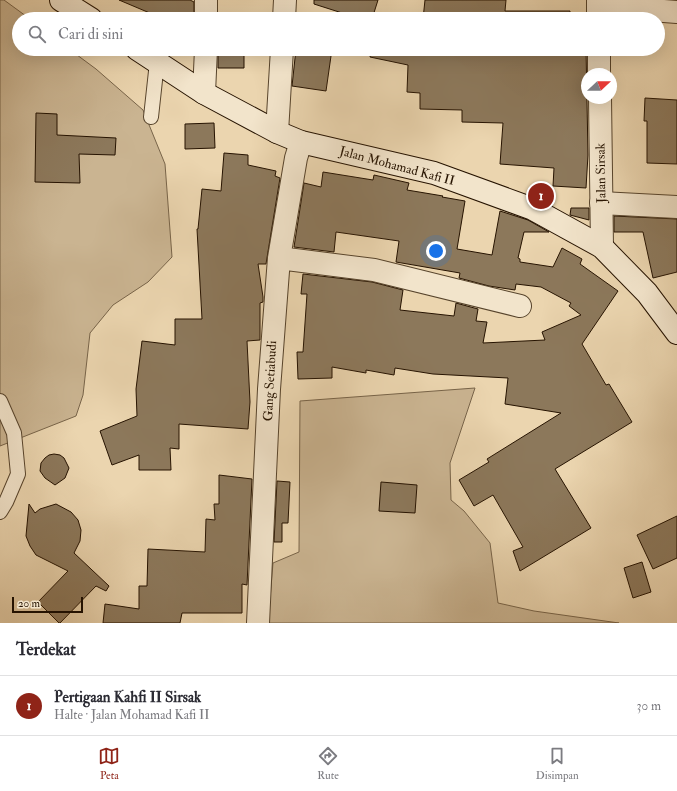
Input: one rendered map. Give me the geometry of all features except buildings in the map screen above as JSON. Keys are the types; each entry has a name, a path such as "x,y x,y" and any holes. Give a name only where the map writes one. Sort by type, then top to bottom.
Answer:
{"street":[{"path":"206,0 206,12"},
{"path":"284,12 285,0"},
{"path":"598,8 677,12"},
{"name":"Jalan Mohamad Kafi II","path":"148,56 204,93 278,132 301,142 434,173 533,209 602,247 647,293 677,333"},
{"path":"204,93 206,56"},
{"path":"278,132 282,56"},
{"path":"599,56 599,68"},
{"name":"Jalan Sirsak","path":"600,104 602,247"},
{"name":"Gang Setiabudi","path":"258,623 269,389 279,258 296,158 301,142"},
{"path":"601,203 677,207"},
{"path":"279,258 374,270 520,306"}],"lane":[{"path":"152,117 157,62"},
{"path":"0,401 14,433 18,474 0,512"}],"shaded area":[{"path":"0,0 4,0 20,12 12,12 12,56 78,56 96,69 143,110 165,164 172,257 148,282 113,305 90,333 83,395 76,416 0,446"},
{"path":"475,388 450,463 451,500 464,511 490,543 498,603 534,611 619,623 268,623 273,563 299,552 300,401"}],"place":[{"name":"Pertigaan Kahfi II Sirsak","path":"541,196"}]}
